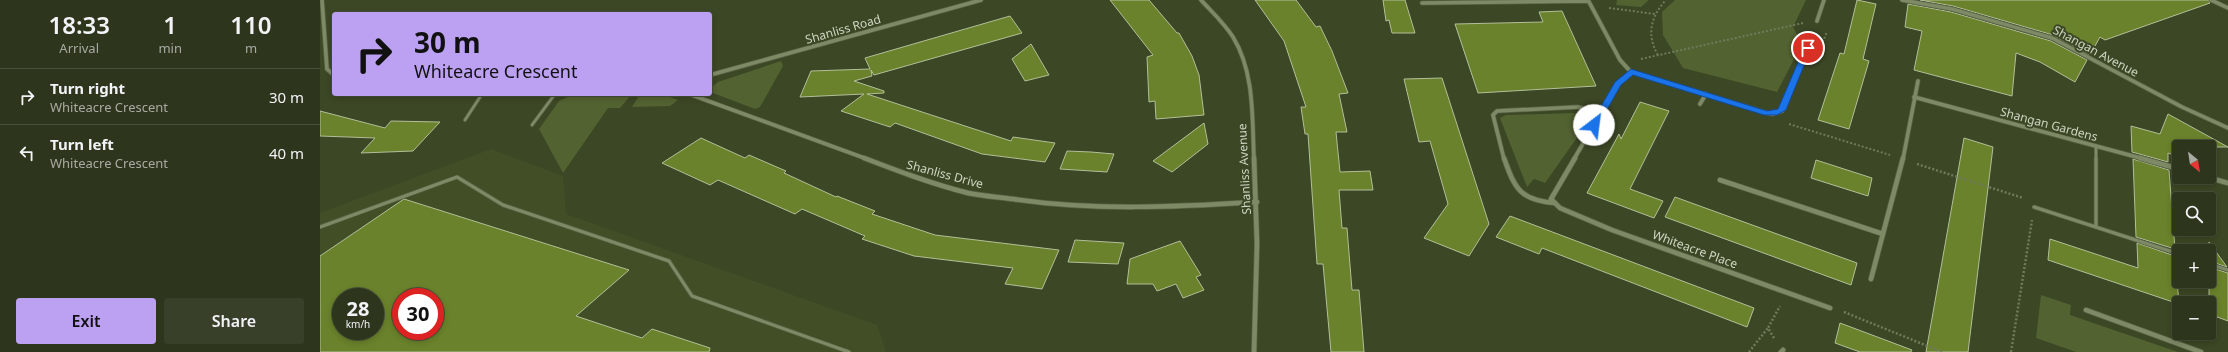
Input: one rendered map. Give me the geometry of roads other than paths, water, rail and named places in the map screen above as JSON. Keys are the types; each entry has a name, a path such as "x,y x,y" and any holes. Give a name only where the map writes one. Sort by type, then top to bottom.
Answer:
{"street":[{"path":"322,0 327,69 332,73"},
{"name":"Shanliss Road","path":"712,74 981,0"},
{"name":"Shanliss Avenue","path":"1201,0 1236,42 1249,80 1257,202 1256,320 1254,352"},
{"path":"1422,3 1588,0 1620,60 1631,72 1773,114 1782,110 1808,48"},
{"path":"1817,21 1824,0"},
{"name":"Shangan Avenue","path":"1902,0 1959,11 2016,26 2052,38 2162,97 2228,128"},
{"path":"2211,0 2228,8"},
{"path":"320,62 326,60"},
{"path":"1555,203 1551,199 1601,112 1618,84 1631,72"},
{"path":"1871,279 1903,159 1918,81"},
{"path":"1700,104 1706,94"},
{"name":"Shanliss Drive","path":"694,96 915,178 969,193 1033,202 1096,206 1197,206 1257,202"},
{"name":"Shangan Gardens","path":"1914,97 2172,167"},
{"name":"Whiteacre Place","path":"1601,112 1578,107 1497,111 1493,115 1512,180 1523,195 1536,201 1555,203 1560,208 1612,230 1830,308"},
{"path":"1720,180 1883,234"},
{"path":"2216,180 2228,183"},
{"path":"2086,310 2201,352"}],"lane":[{"path":"465,120 481,96"},
{"path":"532,124 553,96"},
{"path":"2096,147 2096,227"},
{"path":"320,227 457,177 503,205 669,261 692,296 848,350 848,352"},
{"path":"2034,207 2172,252"},
{"path":"2216,266 2228,270"}]}
